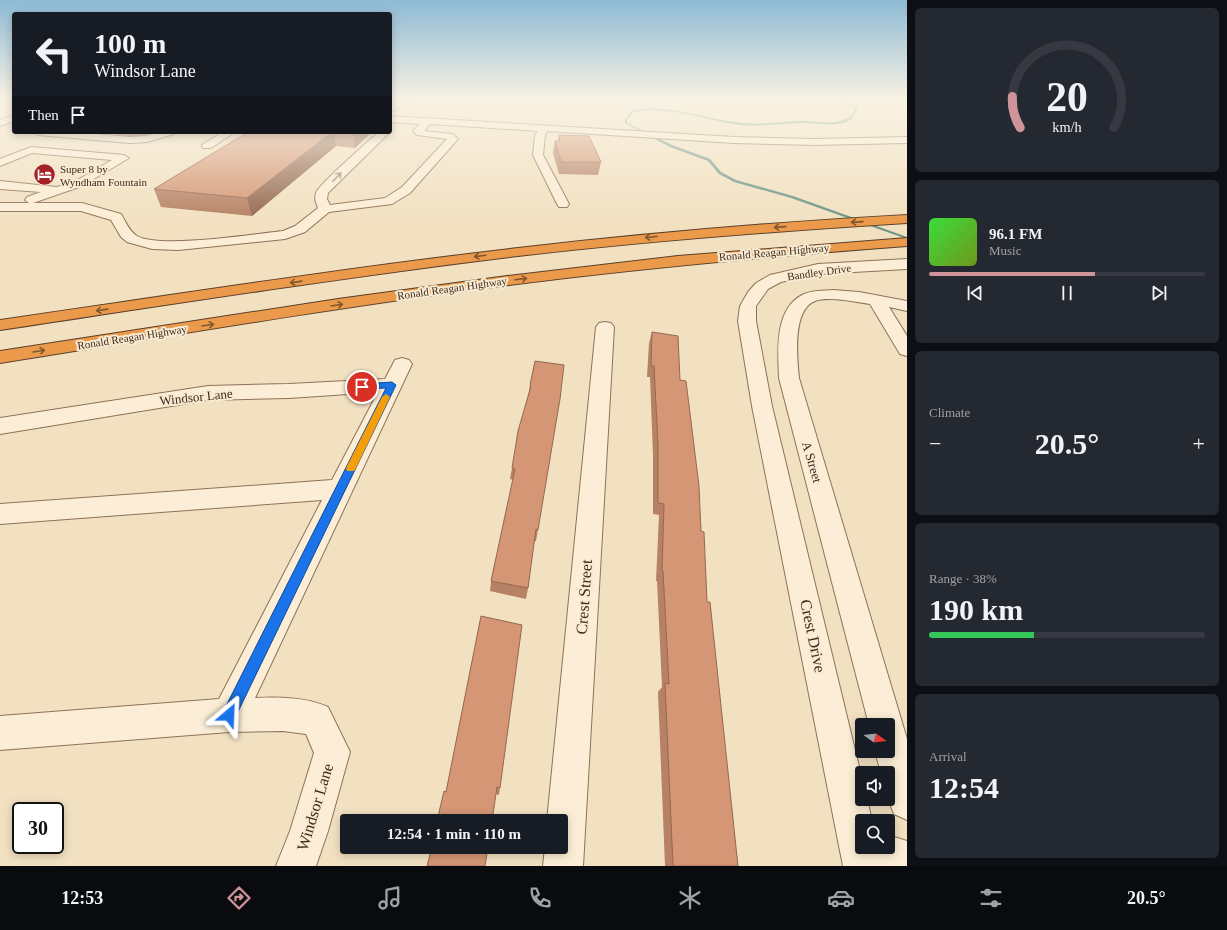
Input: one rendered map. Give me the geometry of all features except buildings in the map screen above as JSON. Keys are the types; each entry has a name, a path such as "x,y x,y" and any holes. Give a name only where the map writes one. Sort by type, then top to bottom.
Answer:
{"highway":[{"name":"Ronald Reagan Highway","path":"0,325 389,268 519,252 637,239 819,224 901,219"},
{"name":"Ronald Reagan Highway","path":"0,357 458,287 688,260 907,242"}],"street":[{"path":"207,146 216,140"},
{"path":"325,209 321,199 322,192 375,140"},
{"path":"6,207 82,207 116,217 128,235 135,241 160,245 178,246 285,235 300,229 325,209 388,201 406,190 452,140"},
{"path":"539,140 538,155 563,204"},
{"path":"740,140 772,142 879,140"},
{"path":"0,163 31,150 124,158 78,184 6,207"},
{"path":"0,185 60,190"},
{"name":"Bandley Drive","path":"762,406 747,321 748,306 754,295 762,286 776,278 818,269 907,264"},
{"name":"A Street","path":"884,718 789,378 788,337 794,313 800,305 811,297 834,296 876,300 907,306"},
{"path":"876,300 907,350"},
{"name":"Crest Street","path":"563,866 605,328"},
{"name":"Windsor Lane","path":"1,426 208,393 289,391 397,375 229,715"},
{"name":"Crest Drive","path":"762,406 855,815"},
{"path":"0,514 340,489"},
{"name":"Windsor Lane","path":"0,733 229,715 283,714 316,719 332,752 309,832 296,866"},
{"path":"895,758 907,801"},
{"path":"879,854 907,861"}],"waterway":[{"path":"660,140 709,160 720,173 735,181 792,197 907,238"}],"slow traffic":[{"path":"351,468 386,397"}],"place":[{"name":"Super 8 by Wyndham Fountain","path":"45,175"}],"route":[{"path":"229,715 392,385 362,387"}]}
